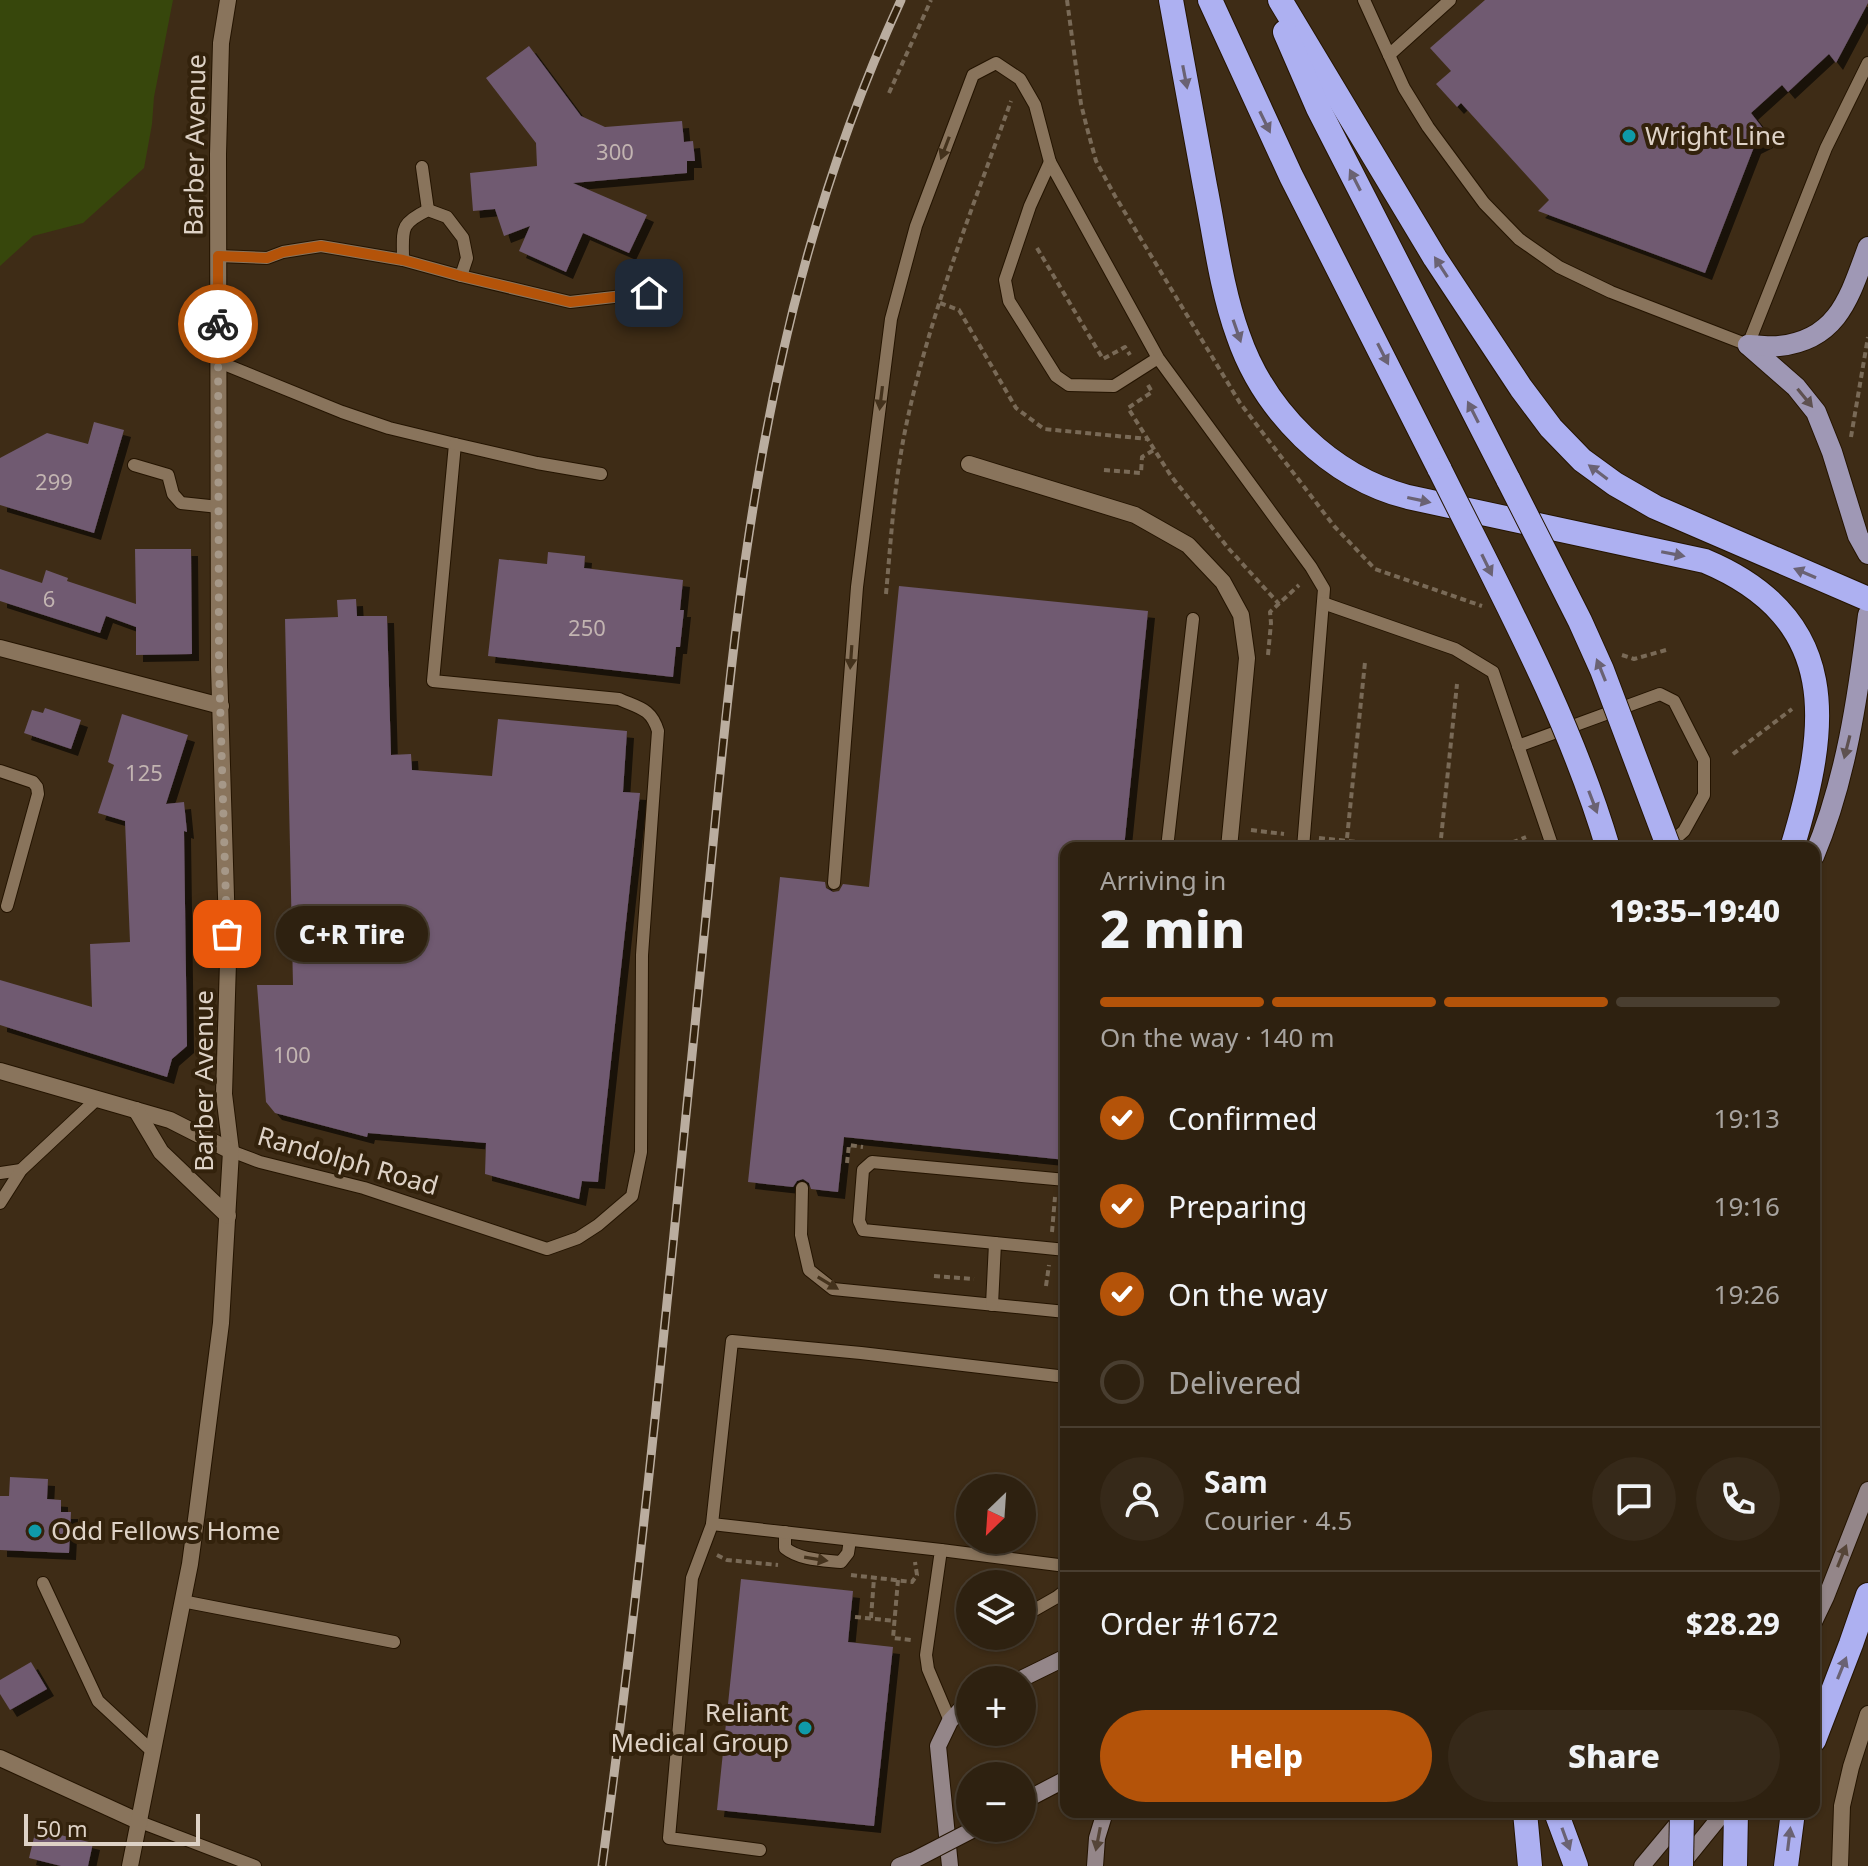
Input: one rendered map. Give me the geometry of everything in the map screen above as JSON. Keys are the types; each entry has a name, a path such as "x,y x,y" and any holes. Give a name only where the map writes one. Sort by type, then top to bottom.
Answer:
{"highway":[{"path":"1171,0 1226,299 1243,350 1270,397 1315,448 1354,477 1376,487 1408,497 1705,561 1739,577 1770,600 1801,640 1816,688 1817,731 1811,774 1794,842"},
{"path":"1210,0 1285,163 1440,470 1563,724 1606,842"},
{"path":"1271,0 1318,108 1580,621 1602,670 1665,842"},
{"path":"1280,0 1435,258 1521,388 1551,428 1582,460 1628,493 1655,507 1868,599"},
{"path":"1820,1724 1868,1595"},
{"path":"1526,1818 1530,1866"},
{"path":"1558,1818 1576,1866"},
{"path":"1681,1866 1684,1818"},
{"path":"1735,1865 1736,1818"},
{"path":"1786,1866 1792,1818"}],"main road":[{"path":"1748,345 1779,346 1805,340 1829,325 1848,300 1868,247"},
{"path":"1748,345 1796,387 1816,412 1858,536 1868,554"},
{"path":"1819,842 1851,728 1868,615"},
{"path":"1820,1610 1868,1490"},
{"path":"1036,1672 1060,1660"},
{"path":"950,1866 938,1746 956,1715"},
{"path":"1036,1795 1060,1782"},
{"path":"1095,1866 1097,1838 1103,1818"},
{"path":"1642,1866 1679,1818"},
{"path":"1681,1866 1719,1818"},
{"path":"907,1863 956,1838"}],"street":[{"name":"Barber Avenue","path":"130,1866 197,1512 221,1323 228,1216 231,1151 224,1094 228,962 221,706 218,154 221,43 228,0"},
{"path":"969,464 1135,515 1188,545 1223,582 1241,615 1247,658 1230,842"},
{"path":"0,648 221,706"},
{"name":"Randolph Road","path":"0,1071 170,1120 231,1151"},
{"path":"136,1110 161,1152 228,1216"},
{"path":"1840,1866 1842,1806 1868,1714"},
{"path":"0,1758 140,1822"}],"lane":[{"path":"1364,0 1404,88 1428,127 1484,203 1519,239 1559,267 1611,292 1748,345 1826,148 1868,63"},
{"path":"1389,55 1450,0"},
{"path":"834,883 857,587 891,319 916,226 973,75 996,63 1020,79 1035,105 1050,162 1158,358 1324,589 1303,842"},
{"path":"1050,162 1030,206 1005,280 1009,301 1056,376 1069,385 1114,386 1158,358"},
{"path":"422,167 428,210"},
{"path":"403,260 403,232 410,219 428,210 447,217 463,238 467,258 461,276"},
{"path":"218,256 267,258 321,246 403,260 570,302 649,293"},
{"path":"219,362 389,428 537,463 601,474"},
{"name":"Randolph Road","path":"231,1151 260,1162 364,1188 547,1249 578,1238 632,1196 641,1152 642,955 658,731 654,717 619,699 433,681 455,444"},
{"path":"134,465 168,475 173,494 181,503 219,507"},
{"path":"1323,603 1455,649 1493,672 1551,842"},
{"path":"1168,842 1193,619"},
{"path":"1518,746 1660,694 1674,701 1704,760 1704,795 1684,831 1673,842"},
{"path":"0,771 33,782 38,794 7,906"},
{"path":"0,1203 21,1170 98,1098"},
{"path":"1060,1179 872,1162 863,1170 859,1221 863,1230 1060,1249"},
{"path":"0,1173 21,1170"},
{"path":"802,1188 801,1235 809,1270 833,1289 1060,1311"},
{"path":"992,1305 995,1243"},
{"path":"760,1850 669,1838 692,1578 713,1522 732,1341 1060,1376"},
{"path":"713,1522 1060,1565"},
{"path":"785,1532 785,1548 793,1554 841,1562 848,1553 850,1540"},
{"path":"941,1550 926,1655 928,1669 950,1721"},
{"path":"43,1583 98,1701 153,1752"},
{"path":"1036,1609 1060,1595"},
{"path":"182,1601 394,1642"},
{"path":"140,1822 255,1866"}],"path":[{"path":"889,93 931,0"},
{"path":"886,594 898,472 925,353 1011,101"},
{"path":"1037,248 1103,359 1125,347 1130,355"},
{"path":"940,303 959,310 1016,408 1044,429 1148,439"},
{"path":"1851,438 1868,337"},
{"path":"1148,385 1152,392 1128,408 1171,476 1229,549 1279,604"},
{"path":"1104,470 1141,473 1142,457 1154,450"},
{"path":"1346,841 1365,662"},
{"path":"1441,842 1457,684"},
{"path":"1733,754 1792,709"},
{"path":"1250,830 1284,834"},
{"path":"1514,842 1526,837"},
{"path":"1315,838 1356,842"},
{"path":"1052,1232 1055,1197"},
{"path":"1046,1286 1049,1260"},
{"path":"934,1276 974,1279"},
{"path":"871,1618 874,1578"},
{"path":"898,1580 893,1638 911,1640"},
{"path":"855,1617 895,1621"}],"green space":[{"path":"0,0 173,0 144,168 83,223 33,236 0,266"}],"building":[{"name":"Wright Line","path":"1485,0 1868,0 1868,3 1836,63 1829,54 1788,92 1782,85 1751,113 1765,131 1766,141 1754,147 1705,273 1538,211 1549,200 1461,103 1457,107 1436,84 1451,71 1430,48"},
{"path":"529,46 581,116 605,127 682,121 684,142 693,141 695,161 687,161 687,173 573,183 647,215 629,253 583,233 566,272 519,251 530,226 504,236 495,209 473,211 470,173 537,166 536,143 486,78"},
{"path":"94,422 124,430 94,533 0,505 0,458 47,433 88,444"},
{"path":"135,549 191,549 192,654 136,655 136,627 106,616 100,633 0,601 0,569 42,583 46,570 68,578 67,581 136,604"},
{"path":"548,552 585,556 584,568 683,580 680,610 684,610 673,677 488,656 499,559 547,564"},
{"path":"899,586 1148,611 1125,842 1060,842 1060,1159 844,1137 838,1192 811,1189 803,1179 793,1187 748,1182 780,877 825,882 826,888 833,892 839,891 843,884 869,887"},
{"path":"356,599 357,616 387,616 391,755 411,754 412,770 492,776 498,719 627,731 623,792 640,793 598,1182 582,1181 579,1199 485,1174 486,1143 368,1133 367,1137 275,1113 266,1102 257,985 293,985 285,619 338,617 337,600"},
{"path":"45,708 81,720 71,749 24,733 32,710 43,713"},
{"path":"122,714 188,735 166,804 184,802 187,832 184,831 187,1046 172,1059 167,1077 0,1025 0,980 92,1007 90,944 130,942 125,821 98,813 114,765 108,762"},
{"name":"Odd Fellows Home","path":"10,1477 48,1479 47,1499 61,1500 61,1512 71,1512 69,1553 0,1550 0,1496 9,1496"},
{"name":"Reliant Medical Group","path":"741,1579 853,1591 848,1642 893,1647 874,1826 717,1810"},
{"path":"31,1662 47,1689 10,1710 0,1694 0,1680"},
{"path":"36,1829 93,1843 88,1866 61,1866 29,1858"}],"railway":[{"path":"602,1866 656,1412 724,732 753,509 781,361 817,223 847,132 901,0"}],"way so far":[{"path":"218,324 219,667 227,934"}],"place":[{"name":"Wright Line","path":"1629,136"},
{"name":"C+R Tire","path":"227,934"},
{"name":"Odd Fellows Home","path":"35,1531"},
{"name":"Reliant Medical Group","path":"805,1728"}],"route":[{"path":"218,324 218,256 267,258 321,246 403,260 570,302 649,293"}]}
